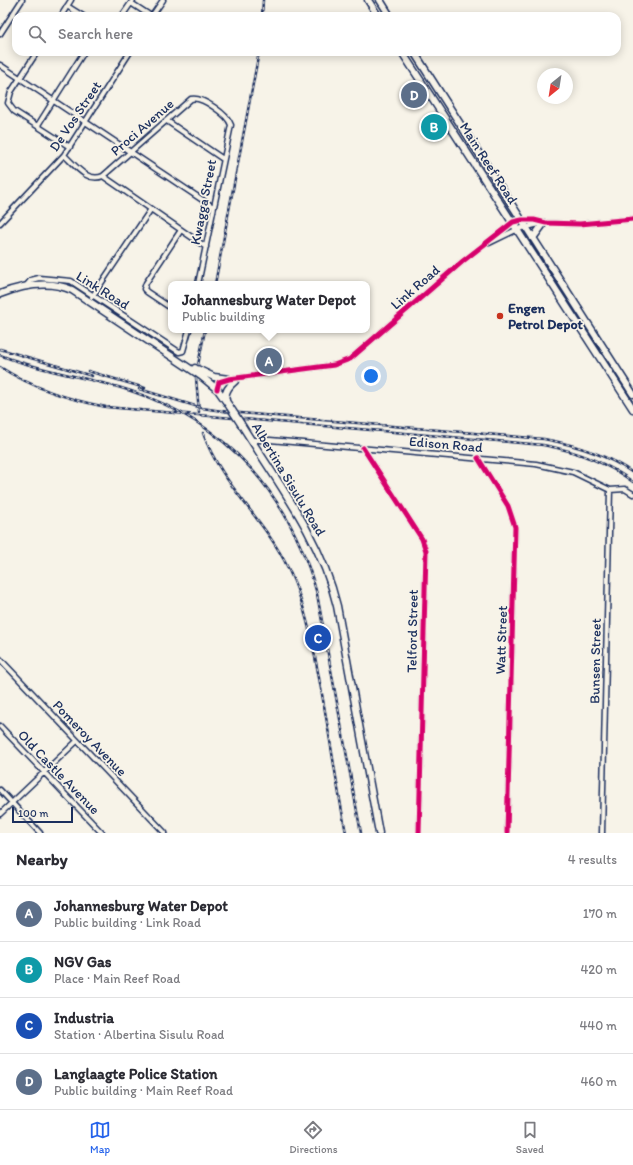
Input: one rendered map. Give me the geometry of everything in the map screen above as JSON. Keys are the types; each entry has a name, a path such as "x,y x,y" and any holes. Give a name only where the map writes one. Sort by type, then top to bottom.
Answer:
{"main road":[{"path":"368,0 376,12"},
{"path":"380,0 388,12"},
{"name":"Main Reef Road","path":"405,56 633,409"},
{"name":"Main Reef Road","path":"417,56 633,394"},
{"path":"414,69 422,64"},
{"path":"533,238 537,230 545,223"},
{"name":"Albertina Sisulu Road","path":"0,294 26,286 58,285 92,298 163,351 202,376 226,401 252,440 312,539 332,584 379,833"},
{"path":"163,351 210,376 232,380 226,395 226,401"},
{"path":"619,388 626,384"}],"street":[{"path":"14,12 22,0"},
{"path":"63,12 71,0"},
{"path":"154,12 163,0"},
{"path":"125,12 132,2 146,12"},
{"path":"67,6 77,12"},
{"path":"0,34 12,15"},
{"path":"34,56 7,100 10,108 70,147"},
{"path":"38,125 82,56"},
{"name":"De Vos Street","path":"0,223 64,155 127,56"},
{"path":"0,65 213,206"},
{"name":"Proci Avenue","path":"64,155 88,176 98,178 103,176 191,99 198,98 202,100 226,116 231,125"},
{"path":"167,121 223,159"},
{"name":"Kwagga Street","path":"199,281 231,125"},
{"path":"103,176 206,247"},
{"path":"92,298 151,209"},
{"path":"513,222 534,220 545,223 590,224 633,218"},
{"name":"Link Road","path":"232,380 334,365 350,359 463,262 513,222"},
{"name":"Link Road","path":"488,243 526,226 545,223"},
{"path":"168,306 147,292 144,288 181,230"},
{"name":"Link Road","path":"92,298 177,351 181,352 184,349 188,333"},
{"path":"232,380 223,391 217,390 219,382 232,380"},
{"name":"Edison Road","path":"252,440 270,440 363,448 552,466 573,472 610,490 625,490 633,494"},
{"name":"Telford Street","path":"363,448 422,540 426,551 419,833"},
{"name":"Watt Street","path":"478,458 511,513 515,527 507,833"},
{"name":"Bunsen Street","path":"602,833 610,490"},
{"name":"Pomeroy Avenue","path":"1,661 165,833"},
{"name":"Old Castle Avenue","path":"0,726 102,833"},
{"path":"0,814 77,741"},
{"path":"0,790 40,833"}],"railway":[{"path":"262,12 263,0"},
{"path":"216,281 258,56"},
{"path":"198,365 204,333"},
{"path":"0,349 92,376"},
{"path":"0,355 32,366 115,386 166,405 197,423 226,444 251,468 272,496 291,526 306,559 317,594 361,833"},
{"path":"0,367 25,381 51,392 106,407 543,445 567,450 590,458 623,475 633,482"},
{"path":"88,371 145,388"},
{"path":"196,378 199,412"},
{"path":"139,389 202,408 229,412 544,439 568,444 601,455 633,473"},
{"path":"203,433 211,452 221,469 268,534 294,581 314,650 346,833"}],"cycle path":[{"path":"217,389 219,382 229,379 334,365 350,359 463,261 513,222 534,220 546,223 580,224 633,219"},
{"path":"363,448 422,539 426,551 419,833"},
{"path":"478,458 508,506 515,527 507,833"}],"place":[{"name":"Langlaagte Police Station","path":"414,95"},
{"name":"NGV Gas","path":"434,127"},
{"name":"Engen Petrol Depot","path":"500,316"},
{"name":"Johannesburg Water Depot","path":"269,361"},
{"name":"Industria","path":"318,638"}]}
